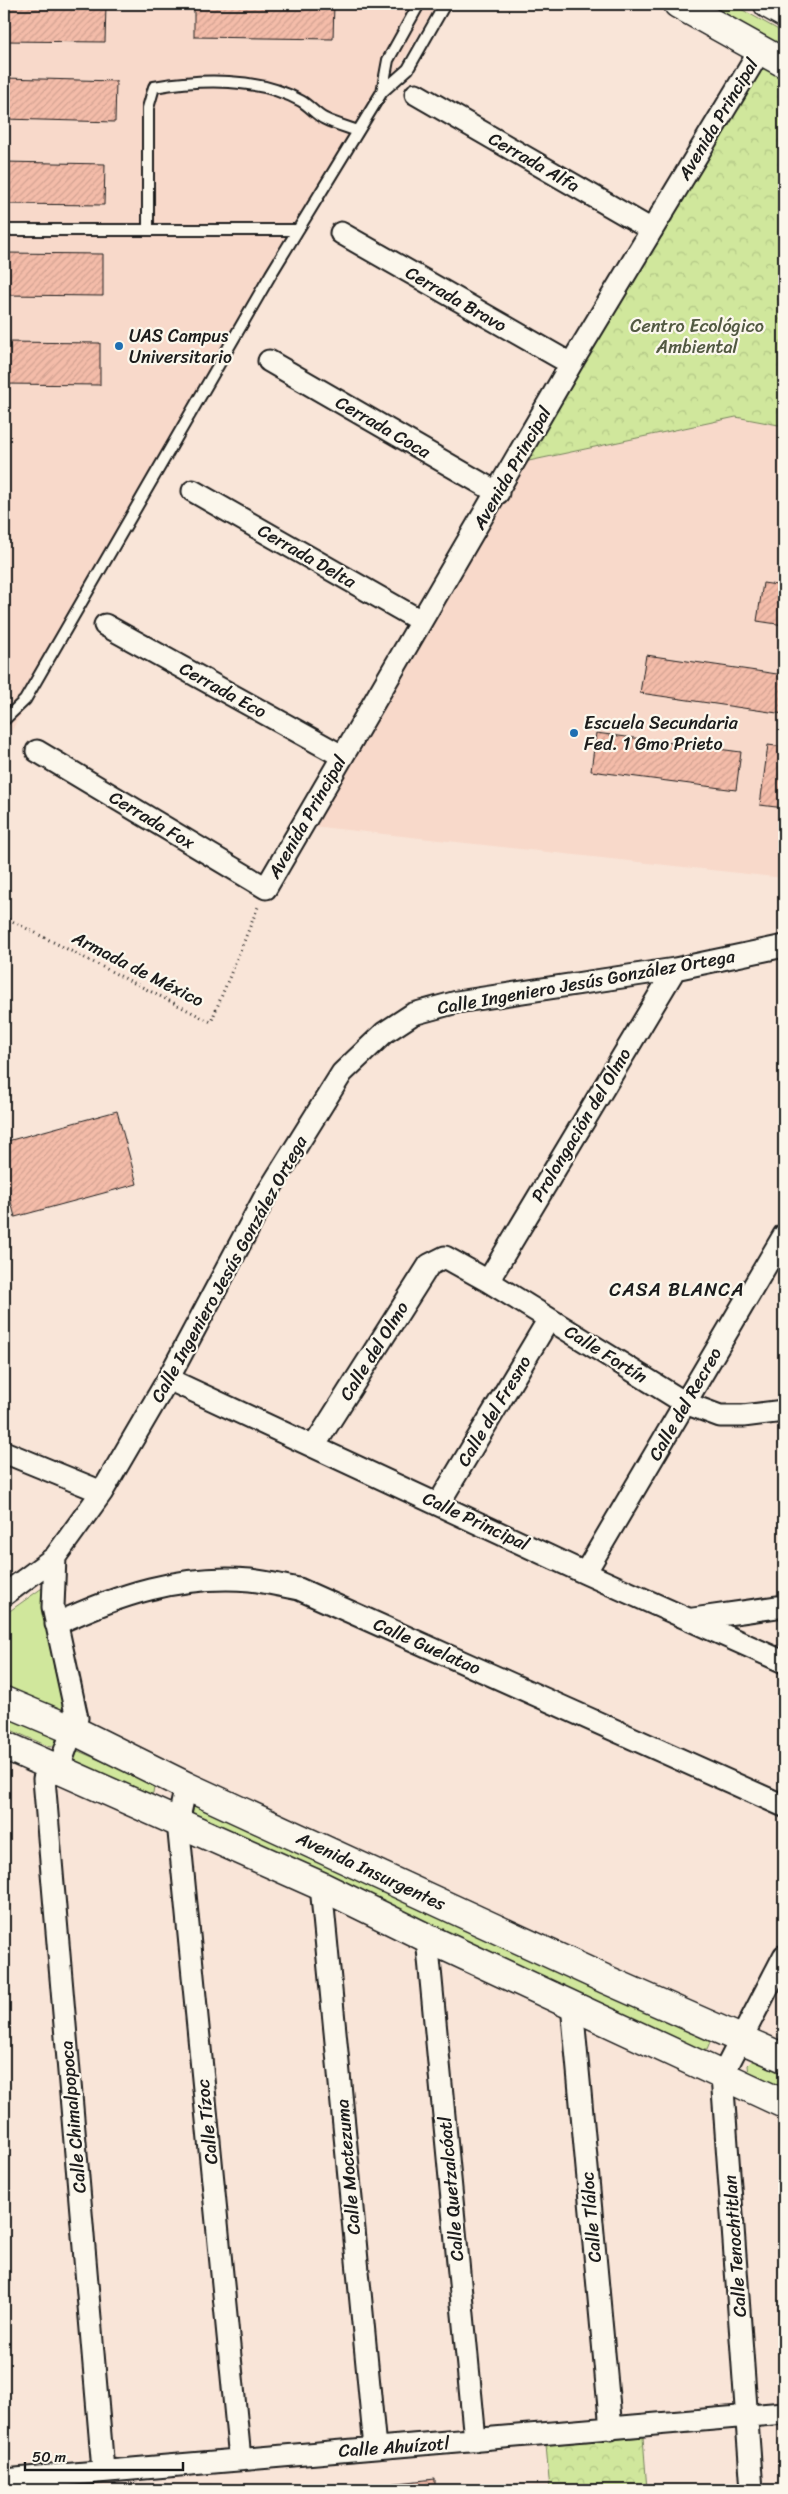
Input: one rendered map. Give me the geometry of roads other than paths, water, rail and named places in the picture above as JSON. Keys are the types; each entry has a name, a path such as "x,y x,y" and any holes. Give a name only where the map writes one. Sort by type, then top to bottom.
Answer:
{"main road":[{"path":"678,4 784,63"},
{"path":"768,4 784,13"},
{"name":"Avenida Insurgentes","path":"4,1701 73,1730 186,1786 606,1979 784,2058"},
{"name":"Avenida Insurgentes","path":"4,1745 320,1886 427,1938 784,2104"}],"street":[{"name":"Avenida Principal","path":"266,888 571,364 761,49"},
{"name":"Cerrada Alfa","path":"416,94 652,230"},
{"name":"Cerrada Bravo","path":"341,233 571,364"},
{"name":"Cerrada Coca","path":"269,361 498,492"},
{"name":"Cerrada Delta","path":"193,491 421,621"},
{"name":"Cerrada Eco","path":"105,624 342,756"},
{"name":"Cerrada Fox","path":"37,751 266,888"},
{"name":"Calle Ingeniero Jesús González Ortega","path":"56,1557 102,1492 168,1379 266,1195 342,1073 384,1033 412,1014 457,1002 675,969 784,946"},
{"name":"Prolongación del Olmo","path":"488,1280 675,969"},
{"name":"Calle del Recreo","path":"586,1573 784,1235"},
{"name":"Calle Fortín","path":"438,1259 445,1257 488,1280 685,1403 720,1416 743,1416 784,1411"},
{"name":"Calle del Olmo","path":"314,1446 429,1265 438,1259"},
{"name":"Calle del Fresno","path":"439,1503 549,1319"},
{"name":"Calle Principal","path":"168,1379 439,1503 586,1573 693,1619 784,1662"},
{"path":"4,1452 102,1492"},
{"path":"4,1595 56,1557"},
{"path":"56,1557 53,1607 77,1718 58,1770"},
{"name":"Calle Guelatao","path":"56,1624 96,1605 136,1591 199,1580 251,1580 299,1590 784,1806"},
{"path":"693,1619 784,1606"},
{"name":"Calle Chimalpopoca","path":"58,1770 44,1779 103,2470"},
{"name":"Calle Tízoc","path":"186,1786 178,1822 240,2459"},
{"name":"Calle Moctezuma","path":"320,1886 375,2448"},
{"name":"Calle Quetzalcóatl","path":"427,1938 475,2440"},
{"path":"722,2076 784,1956"},
{"name":"Calle Tláloc","path":"572,2006 611,2429"},
{"name":"Calle Tenochtitlan","path":"722,2076 752,2490"},
{"name":"Calle Ahuízotl","path":"4,2476 240,2459 784,2413"}],"lane":[{"path":"382,92 388,60 419,4"},
{"path":"4,720 24,700 298,230 382,92 408,69 445,4"},
{"path":"148,230 148,108 154,87 177,83 227,83 268,88 301,101 324,119 358,131"},
{"path":"4,230 298,230"}],"place":[{"name":"UAS Campus Universitario","path":"119,346"},
{"name":"Escuela Secundaria Fed. 1 Gmo Prieto","path":"574,733"}],"district":[{"name":"CASA BLANCA","path":"677,1289"}],"park label":[{"name":"Centro Ecológico Ambiental","path":"697,336"}]}
